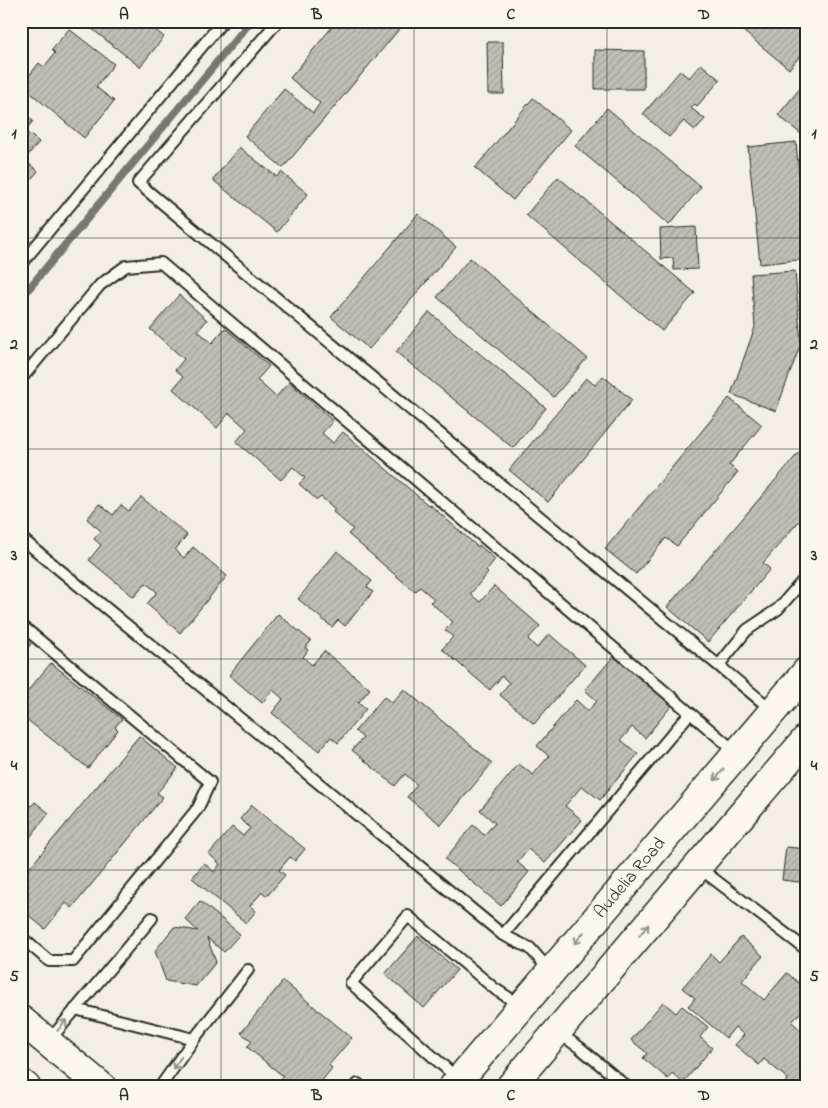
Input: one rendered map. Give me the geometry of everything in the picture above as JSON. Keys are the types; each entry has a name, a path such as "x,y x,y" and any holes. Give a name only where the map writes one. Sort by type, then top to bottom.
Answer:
{"main road":[{"name":"Audelia Road","path":"456,1083 807,671"},
{"path":"510,1087 807,738 773,711"},
{"path":"737,753 770,781"},
{"path":"550,972 584,1000"},
{"path":"521,1006 556,1032"},
{"path":"21,1020 102,1087"},
{"path":"21,1083 26,1087"}],"lane":[{"path":"21,264 223,21"},
{"path":"278,21 138,183 773,711"},
{"path":"21,379 100,286 126,266 162,263 737,753"},
{"path":"21,538 503,935 530,948 550,972"},
{"path":"718,665 747,630 778,610 807,576"},
{"path":"21,625 210,782 198,808 73,961 50,960 21,937"},
{"path":"503,935 690,712"},
{"path":"697,867 807,950"},
{"path":"456,1083 352,983 408,916 495,989 521,1006"},
{"path":"48,1042 152,918"},
{"path":"160,1087 194,1039 248,970"},
{"path":"75,1009 194,1039"},
{"path":"556,1032 579,1047 627,1087"},
{"path":"605,1087 614,1076"},
{"path":"356,1087 358,1084 362,1087"}],"building":[{"path":"82,21 145,21 164,37 140,67"},
{"path":"337,21 406,21 283,168 245,136 284,89 313,113 320,103 290,78"},
{"path":"731,21 803,21 807,24 807,48 789,69"},
{"path":"69,29 114,64 96,87 114,101 84,138 26,89 29,86 24,82 39,63 44,67 55,53 52,50"},
{"path":"487,42 503,42 504,94 488,94"},
{"path":"595,50 644,51 644,89 595,89"},
{"path":"701,64 720,80 697,106 695,104 691,108 705,119 695,130 684,121 669,137 643,114 680,71 689,78"},
{"path":"807,80 807,139 778,115"},
{"path":"533,98 571,130 513,200 475,168"},
{"path":"607,108 701,187 669,225 575,146"},
{"path":"21,111 33,121 25,131 39,142 24,160 38,171 21,191"},
{"path":"796,142 807,259 760,264 748,147"},
{"path":"239,147 277,177 281,172 308,194 277,232 213,180"},
{"path":"558,177 695,293 662,331 526,215"},
{"path":"418,214 456,247 369,349 331,317"},
{"path":"696,227 698,269 674,270 673,258 661,259 660,229"},
{"path":"470,258 587,358 554,397 437,297"},
{"path":"795,271 801,343 776,411 731,394 755,327 751,274"},
{"path":"179,295 207,320 198,331 212,343 225,328 269,366 257,380 276,397 289,382 333,421 322,433 333,443 343,432 478,547 479,545 495,559 486,571 488,573 470,594 480,602 494,586 540,626 528,639 537,648 549,634 585,665 534,724 500,695 509,683 502,676 490,690 442,649 453,637 445,630 453,622 430,602 434,599 420,587 415,592 348,534 353,529 333,512 335,509 321,497 317,500 299,484 305,478 293,467 281,480 236,442 247,429 229,413 217,428 173,389 183,377 175,370 184,359 150,329"},
{"path":"429,312 546,408 513,448 396,352"},
{"path":"603,376 632,400 548,502 509,470 586,378 595,385"},
{"path":"729,398 762,425 729,465 738,472 677,546 666,538 636,574 605,549"},
{"path":"807,443 807,512 763,563 770,569 708,642 667,607"},
{"path":"141,497 187,535 175,550 184,558 193,547 227,576 180,633 147,604 157,592 146,583 134,597 89,560 101,545 94,539 101,531 87,519 99,504 113,515 121,505 129,511"},
{"path":"337,551 372,581 367,587 373,592 345,626 338,620 332,627 298,599"},
{"path":"278,614 311,641 305,648 308,650 303,657 312,665 324,651 370,689 358,703 366,709 338,743 331,737 319,751 272,713 283,699 273,690 262,703 229,675"},
{"path":"21,636 31,644 25,651 28,654 21,662"},
{"path":"614,656 672,705 645,738 632,727 621,740 638,754 600,800 582,786 565,806 582,820 545,863 528,849 517,862 529,872 501,906 445,859 473,825 484,835 495,823 480,810 519,764 533,775 549,756 537,746 576,700 588,711 597,701 585,690"},
{"path":"51,663 122,719 115,727 118,730 88,768 21,715 21,699"},
{"path":"404,689 492,763 441,825 407,797 417,785 405,774 395,786 352,750 363,738 355,731 384,697 392,703"},
{"path":"139,736 178,768 157,793 163,797 72,908 66,903 45,929 21,909 21,878"},
{"path":"21,798 31,806 35,802 49,813 21,849"},
{"path":"252,805 305,849 295,861 290,857 279,870 285,875 267,896 262,892 250,906 256,911 246,923 192,878 204,863 214,872 220,864 209,854 232,827 243,836 250,828 240,819"},
{"path":"786,847 807,849 807,883 782,880"},
{"path":"200,901 240,934 224,952 207,938 216,962 196,986 166,981 155,951 174,927 198,931 185,919"},
{"path":"418,936 457,970 424,1008 385,974"},
{"path":"741,937 763,956 742,981 764,1000 787,973 807,990 807,1005 792,1022 806,1035 807,1033 807,1087 785,1087 783,1085 788,1079 764,1059 759,1065 735,1045 744,1035 735,1027 726,1038 688,1006 695,998 682,988 711,954 719,962"},
{"path":"283,981 352,1038 329,1065 332,1068 317,1087 274,1087 283,1076 247,1047 252,1041 241,1033"},
{"path":"663,1002 676,1013 682,1006 708,1027 700,1037 712,1048 683,1083 672,1073 668,1079 643,1058 647,1053 631,1040"}],"waterway":[{"path":"21,298 251,21"}]}
